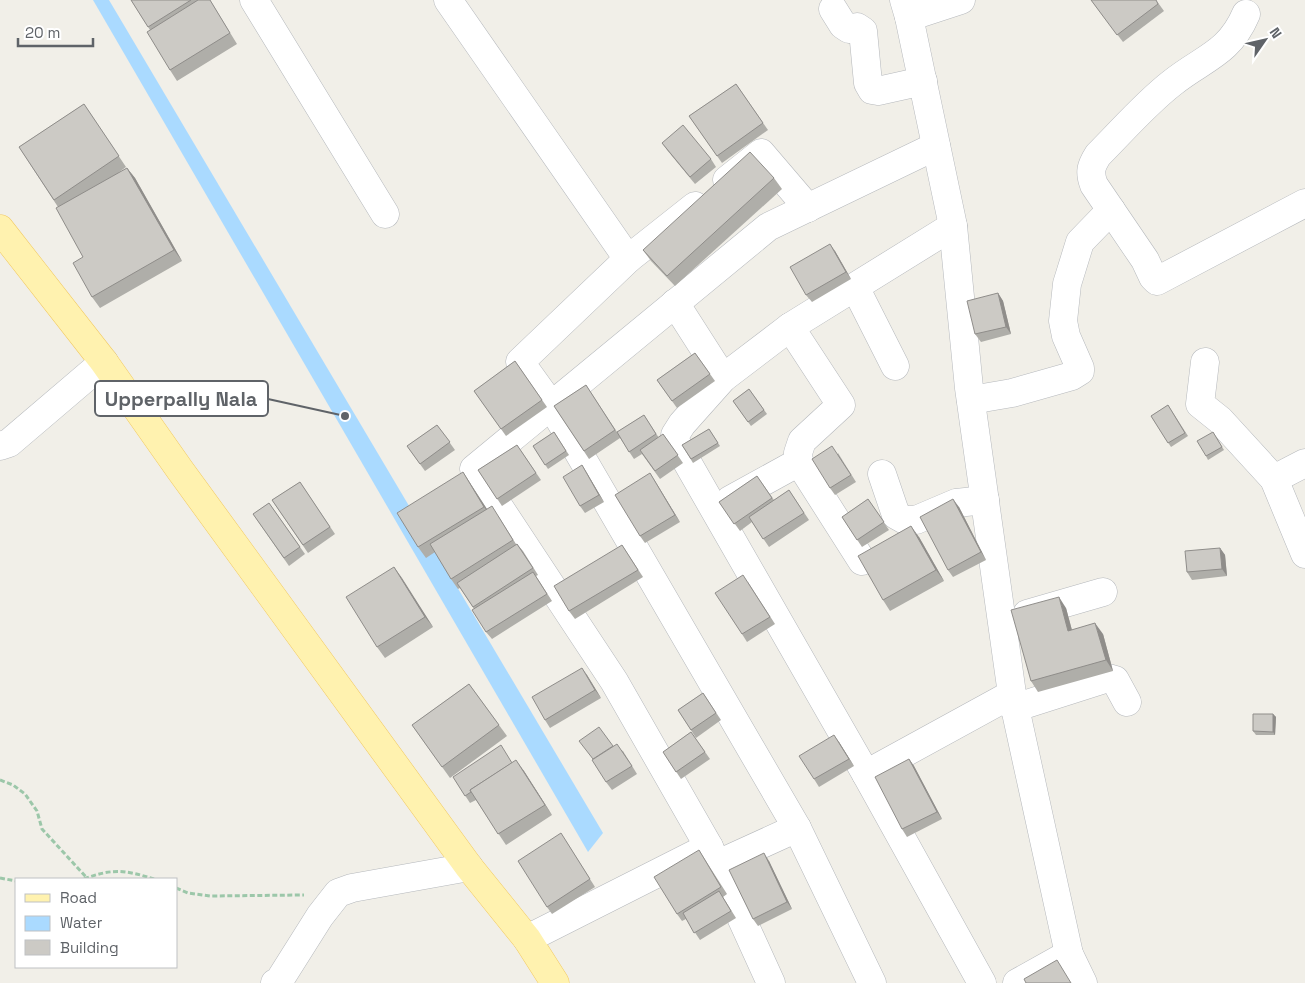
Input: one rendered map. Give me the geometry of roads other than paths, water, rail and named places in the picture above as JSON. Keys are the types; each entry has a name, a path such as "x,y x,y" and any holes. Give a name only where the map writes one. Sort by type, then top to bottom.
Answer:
{"main road":[{"path":"0,229 104,362 180,470 469,867 527,939 555,983"}],"street":[{"path":"254,0 385,214"},
{"path":"448,0 628,259"},
{"path":"961,0 906,9 953,226 971,400 1013,701 1069,954 1083,983"},
{"path":"1250,5 1240,29 1228,44 1173,82 1098,155 1091,166 1090,176 1094,185 1145,260 1153,277 1157,280 1305,203"},
{"path":"833,9 843,25 849,29 857,27 863,31 868,83 872,90 878,92 923,81"},
{"path":"771,983 713,856 614,681 474,469 768,227 936,146"},
{"path":"808,208 761,153 628,259 520,362 551,406 797,828 872,983"},
{"path":"971,400 1012,393 1072,376 1080,371 1066,336 1063,321 1067,284 1080,242 1111,210"},
{"path":"953,226 790,328 723,378 682,424 675,434 675,441 866,774 982,983"},
{"path":"855,287 896,366"},
{"path":"675,303 723,378"},
{"path":"790,328 841,406 802,441 798,453 799,462 862,561"},
{"path":"0,446 9,443 104,362"},
{"path":"1205,362 1200,404 1220,420 1274,479 1305,554"},
{"path":"712,507 727,501 799,462"},
{"path":"1274,479 1305,463"},
{"path":"882,474 896,515 905,520 916,520 956,503 985,500"},
{"path":"1002,621 1103,592"},
{"path":"866,774 1013,701 1108,678 1116,680 1127,702"},
{"path":"527,939 713,856 797,828"},
{"path":"275,983 279,980 320,916 338,893 352,888 469,867"},
{"path":"1017,983 1069,954"}],"water":[{"path":"93,0 109,0 603,833 588,852"}],"place":[{"name":"Upperpally Nala","path":"345,416"}]}
